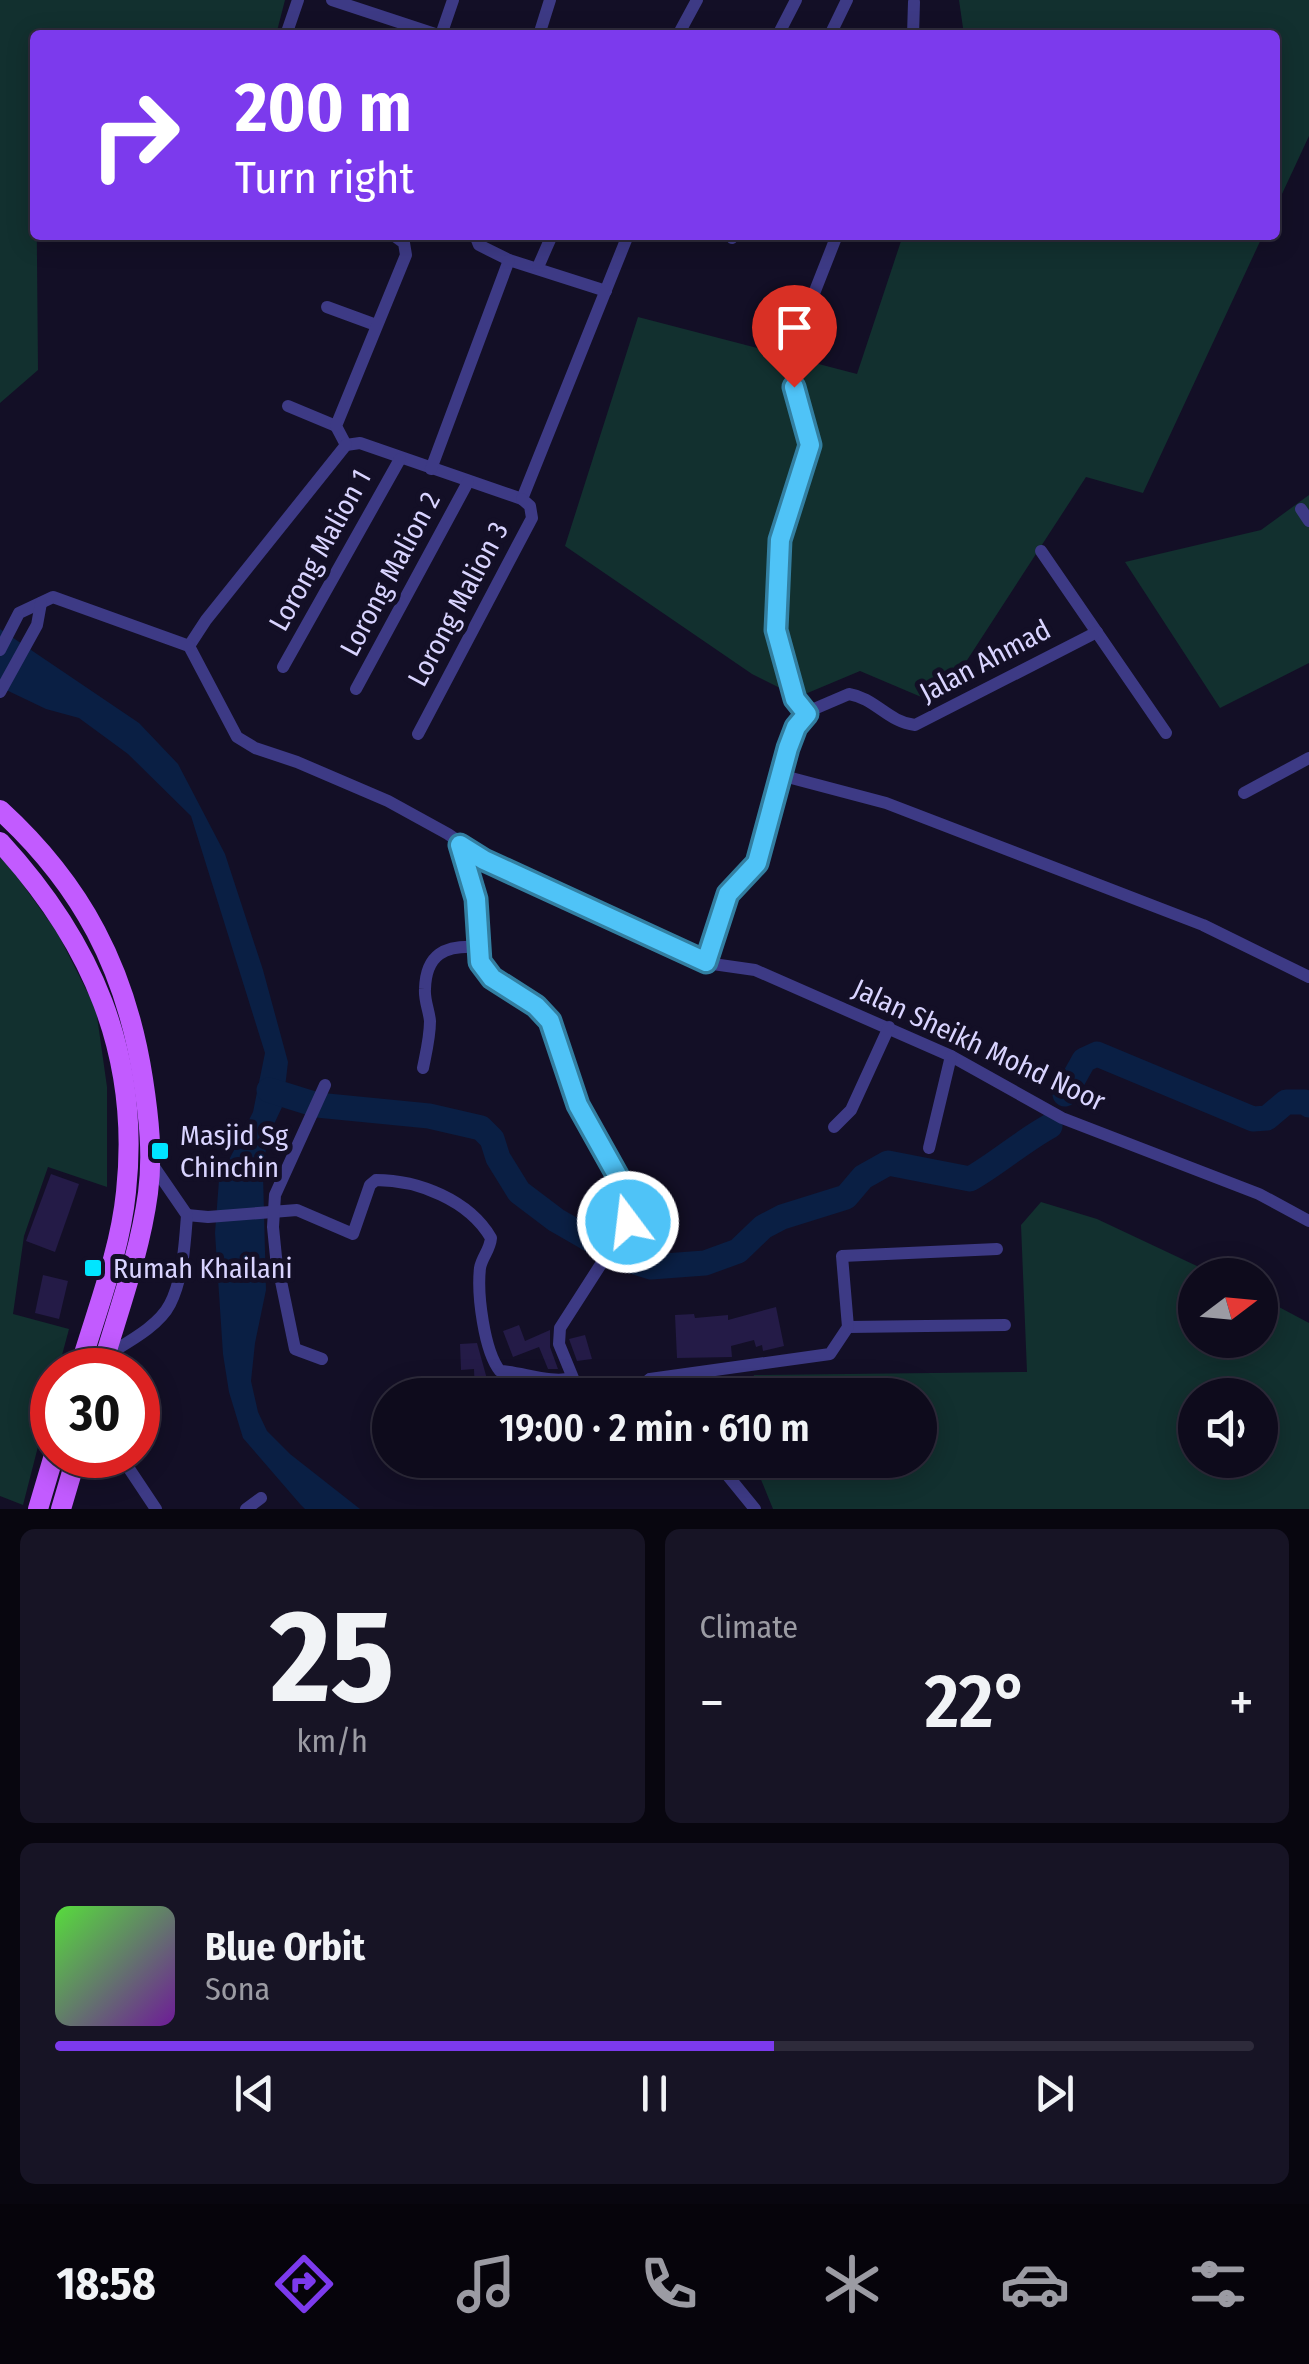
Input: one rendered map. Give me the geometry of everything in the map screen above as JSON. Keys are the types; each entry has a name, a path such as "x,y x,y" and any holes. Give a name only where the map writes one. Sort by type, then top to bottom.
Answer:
{"main road":[{"path":"0,810 56,867 105,946 136,1039 150,1123 150,1162 136,1251 107,1348"},
{"path":"0,842 56,909 99,987 115,1038 128,1124 123,1210 85,1348"},
{"path":"38,1509 47,1478"},
{"path":"61,1509 70,1478"}],"street":[{"path":"288,30 298,0"},
{"path":"332,0 378,7 429,30"},
{"path":"442,30 453,0"},
{"path":"541,30 550,0"},
{"path":"681,30 698,0"},
{"path":"781,30 796,0"},
{"path":"832,30 847,0"},
{"path":"912,30 914,2"},
{"path":"336,426 406,254 400,240"},
{"path":"477,240 479,245 509,260 606,291"},
{"path":"538,267 550,240"},
{"path":"0,650 19,614 53,597 189,646 346,446 360,443 522,498 626,240"},
{"path":"706,962 728,894 757,863 796,727 807,714 795,699 776,630 780,540 810,445 794,387 806,349 813,296 835,240"},
{"path":"431,469 509,260"},
{"path":"328,307 376,325"},
{"path":"288,406 336,426 346,446"},
{"name":"Lorong Malion 1","path":"283,666 400,458"},
{"name":"Lorong Malion 2","path":"356,689 468,482"},
{"name":"Lorong Malion 3","path":"418,734 532,518 530,506 522,498"},
{"path":"1041,551 1166,733"},
{"path":"0,692 37,624 40,603"},
{"name":"Jalan Ahmad","path":"807,714 844,696 857,695 893,720 915,725 1096,632"},
{"name":"Jalan Sheikh Mohd Noor","path":"189,646 237,736 255,748 388,802 448,834 484,860 706,962 755,970 951,1056 1062,1118 1260,1194 1309,1220"},
{"path":"1244,793 1309,758"},
{"path":"780,775 886,804 1203,925 1309,977"},
{"path":"460,845 476,899 480,962 492,978 536,1006 550,1021 578,1105 621,1182 628,1222 560,1328 560,1344 571,1378"},
{"path":"423,1068 430,1019 424,990 430,967 439,952 457,946 477,947"},
{"path":"834,1127 851,1110 890,1028"},
{"path":"929,1148 951,1056"},
{"path":"322,1359 295,1349 276,1256 272,1211 282,1176 324,1090"},
{"path":"123,1348 169,1308 187,1216 150,1162"},
{"path":"187,1216 296,1210 352,1234 370,1185 376,1180 440,1193 464,1209 490,1238 491,1244 480,1265 480,1301 492,1361 500,1371 549,1378"},
{"path":"657,1378 830,1354 848,1327 842,1256 997,1249"},
{"path":"848,1327 1004,1324"},
{"path":"135,1478 156,1509"},
{"path":"730,1478 755,1509"},
{"path":"246,1509 261,1498"}],"green space":[{"path":"0,0 285,0 277,30 30,30 30,240 37,240 38,370 0,403"},
{"path":"959,0 1309,0 1309,136 1280,198 1280,30 963,30"},
{"path":"901,240 1261,240 1143,493 1086,477 960,671 926,699 860,671 798,697 752,674 565,546 638,317 857,374"},
{"path":"1309,495 1309,663 1220,708 1125,562 1261,530"},
{"path":"0,853 57,932 96,1009 107,1087 107,1187 48,1167 24,1236 13,1314 69,1329 64,1348 30,1348 30,1478 23,1505 0,1496"},
{"path":"1041,1202 1097,1219 1180,1258 1178,1358 1278,1358 1278,1307 1309,1323 1309,1509 773,1509 760,1478 937,1478 937,1378 753,1378 754,1375 1027,1372 1021,1225"}],"water":[{"path":"0,629 139,723 178,764 225,854 288,1062 283,1105 267,1139 263,1174 266,1290 251,1381 267,1431 360,1509 305,1509 243,1438 229,1392 215,1233 219,1180 253,1112 265,1053 191,816 128,754 79,718 46,709 0,687"}],"building":[{"path":"51,1174 79,1184 55,1252 26,1241"},
{"path":"43,1275 68,1281 59,1319 35,1313"},
{"path":"776,1307 784,1346 763,1351 762,1345 756,1347 754,1340 731,1346 732,1357 677,1358 675,1315 728,1315 728,1320"},
{"path":"519,1325 525,1341 550,1330 550,1347 558,1369 548,1369 539,1347 513,1357 503,1331"},
{"path":"585,1335 592,1359 577,1361 569,1339"},
{"path":"477,1343 487,1378 474,1378 474,1369 461,1370 460,1344"}],"waterway":[{"path":"1065,1094 1084,1060 1097,1054 1253,1119 1267,1118 1286,1102 1309,1105"},
{"path":"269,1090 317,1105 429,1116 481,1128 492,1139 498,1158 519,1192 596,1243"},
{"path":"619,1257 651,1267 705,1263 738,1251 763,1227 782,1217 846,1197 863,1177 888,1163 970,1179 1050,1126"}],"place":[{"name":"Masjid Sg Chinchin","path":"160,1151"},
{"name":"Rumah Khailani","path":"93,1268"}],"route":[{"path":"628,1222 621,1182 578,1105 550,1021 536,1006 492,978 480,962 476,899 460,845 484,860 706,962 728,894 757,863 788,748 796,727 807,714 795,699 776,630 780,540 810,445 794,387"}]}
